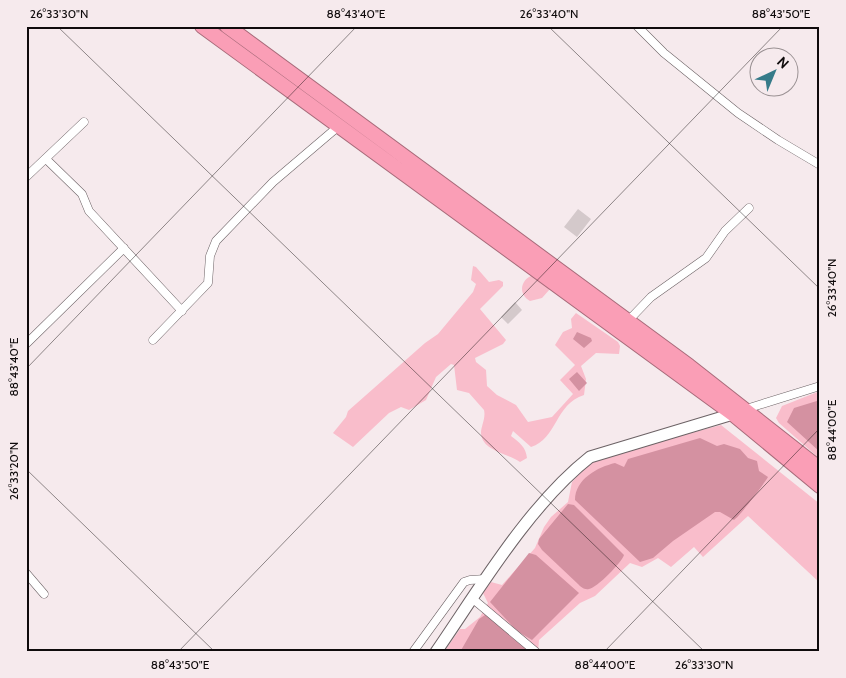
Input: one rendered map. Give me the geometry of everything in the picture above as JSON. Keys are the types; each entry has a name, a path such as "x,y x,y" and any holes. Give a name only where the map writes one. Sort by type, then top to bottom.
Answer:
{"highway":[{"path":"202,26 340,125 732,414 820,486"},
{"path":"228,26 746,409 820,469"}],"street":[{"path":"638,26 664,53 738,113 820,165"},
{"path":"26,177 84,122"},
{"path":"153,340 208,283 210,256 216,241 273,182 340,125"},
{"path":"46,159 82,194 89,211 182,311"},
{"path":"628,321 651,297 706,258 725,231 749,208"},
{"path":"26,344 124,248"},
{"path":"746,409 820,386"},
{"path":"436,652 486,579 535,514 575,469 590,457 732,414"},
{"path":"27,574 44,594"},
{"path":"413,652 464,582 486,579"},
{"path":"473,598 536,652"}],"shaded area":[{"path":"473,266 489,282 499,280 503,282 503,286 480,309 506,340 503,344 475,358 476,362 486,370 487,386 497,395 516,405 528,422 552,417 573,394 560,380 575,365 555,345 563,332 572,328 571,319 576,313 618,342 620,346 619,354 596,353 581,366 586,379 584,395 574,399 567,406 540,443 531,447 513,431 511,436 522,445 527,458 520,462 490,448 482,439 484,410 469,393 457,390 454,365 451,364 436,377 426,400 409,410 401,407 389,413 353,447 333,433 346,417 348,411 425,343 438,334 473,292 476,284 471,280"},
{"path":"533,275 550,289 542,298 530,301 524,295 522,287 525,280"},
{"path":"577,332 591,338 592,341 584,348 573,339"},
{"path":"577,372 587,383 579,391 569,379"},
{"path":"820,391 820,459 779,423 776,418 782,406"},
{"path":"820,400 820,452 787,422 794,408"},
{"path":"721,425 820,504 820,583 748,516 703,557 694,547 671,567 658,558 642,567 630,563 595,596 580,603 539,640 538,652 444,652 460,629 465,629 480,617 488,603 483,593 491,582 502,585 535,548 544,527 551,517 568,502 572,482 593,459"},
{"path":"700,438 717,446 724,444 740,449 748,458 757,461 759,471 768,477 734,520 720,512 715,512 673,541 653,558 640,562 575,500 576,493 583,480 595,471 615,463 624,467 628,459"},
{"path":"568,504 574,505 624,555 609,574 593,588 584,589 580,586 538,544 539,539"},
{"path":"529,553 536,555 579,593 532,640 517,631 490,602"},
{"path":"489,615 532,652 460,652 479,619"}],"building":[{"path":"578,209 591,219 577,237 564,227"},
{"path":"515,302 522,310 508,324 501,317"}]}
